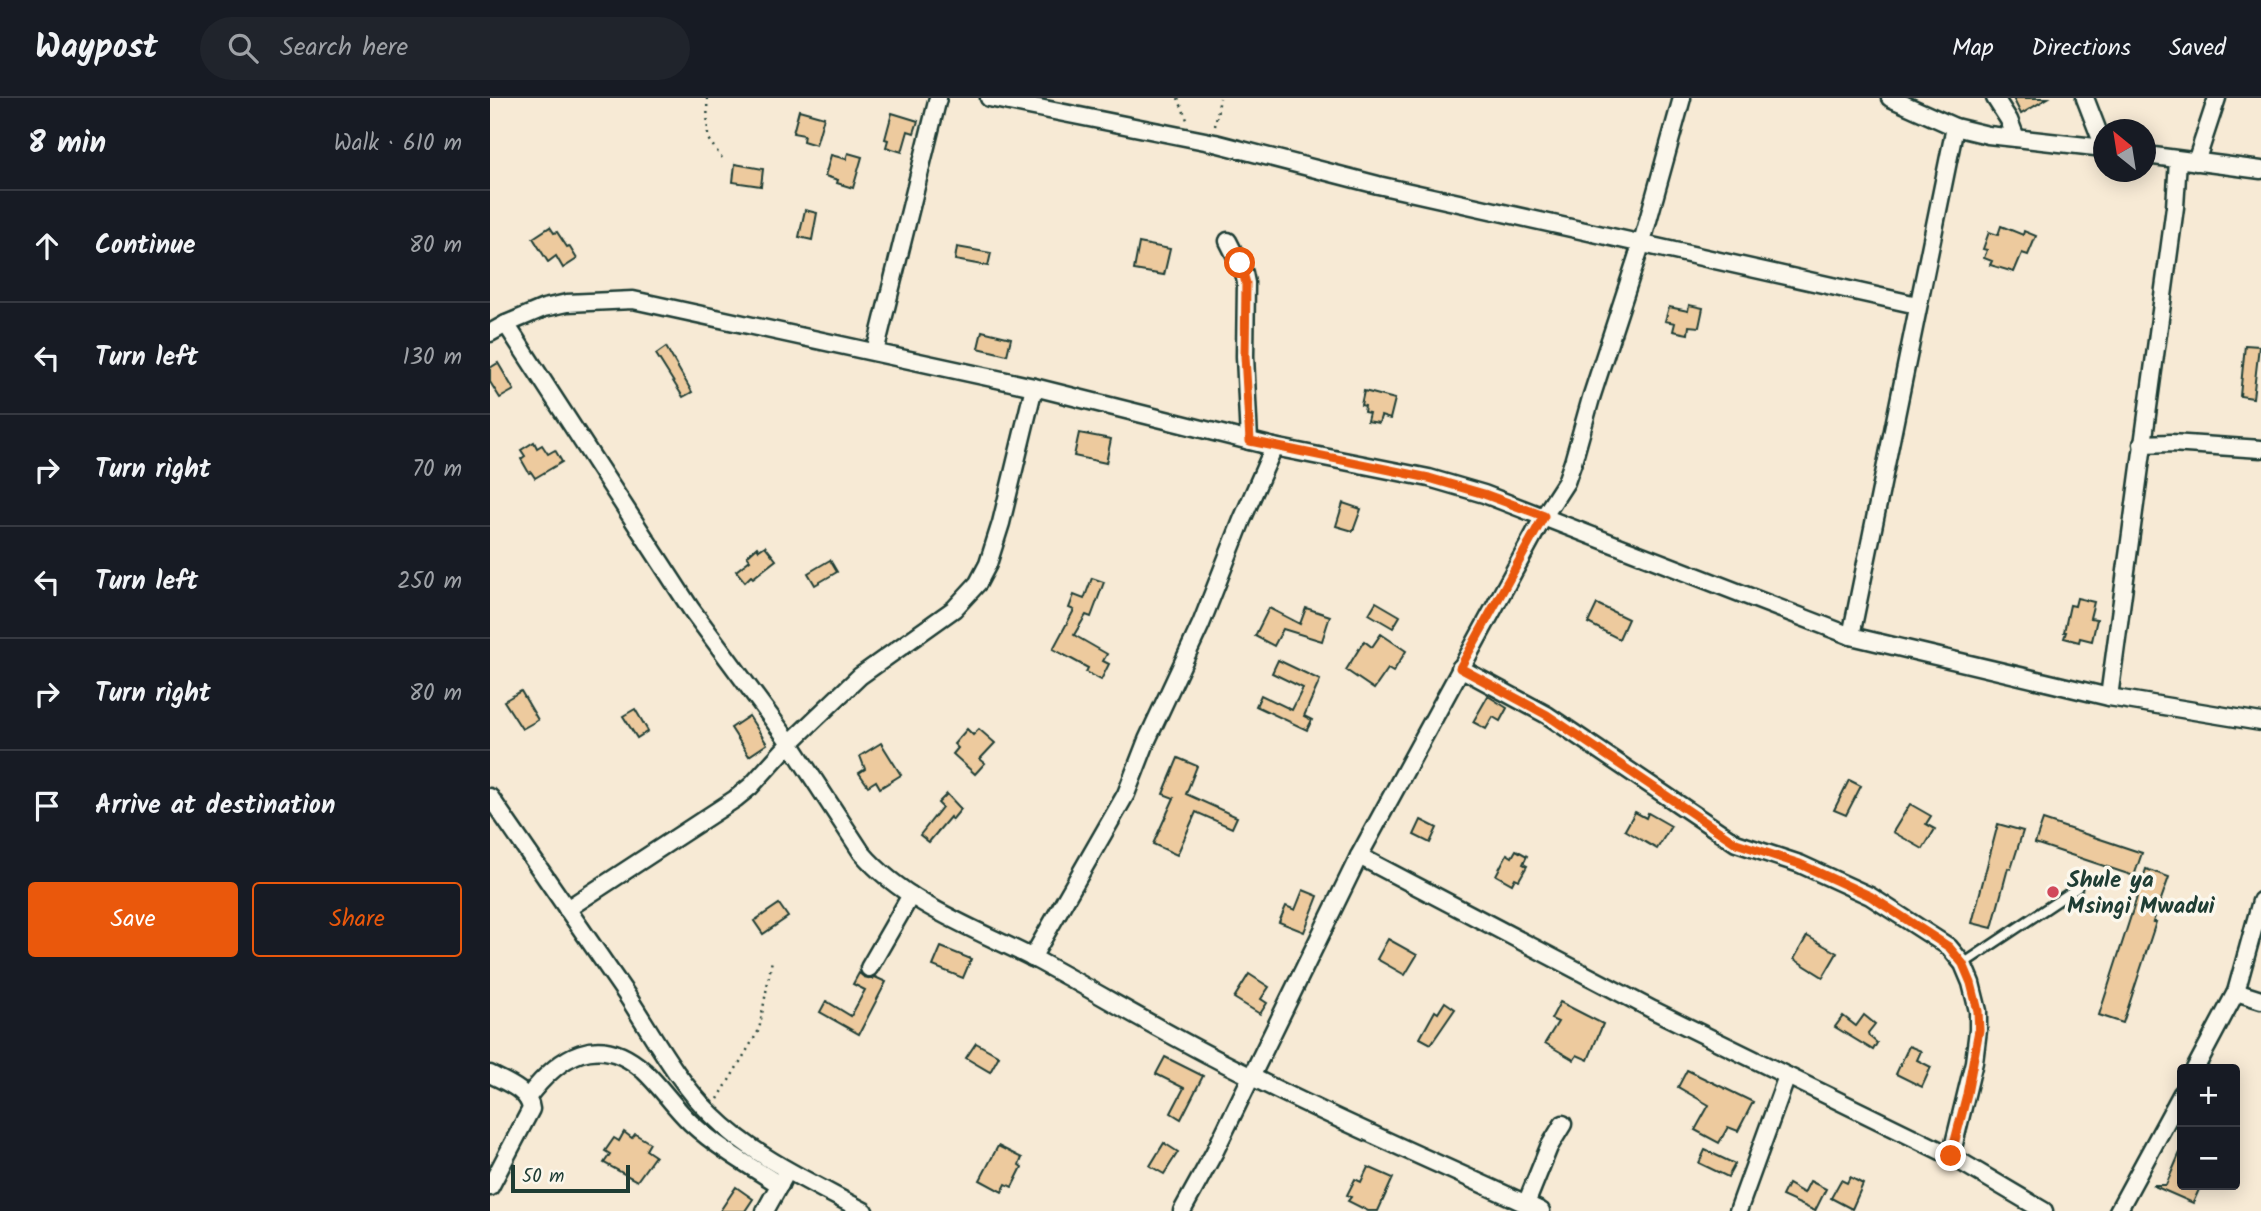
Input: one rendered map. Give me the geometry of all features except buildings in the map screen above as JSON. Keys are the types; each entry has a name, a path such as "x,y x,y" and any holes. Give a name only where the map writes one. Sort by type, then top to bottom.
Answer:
{"street":[{"path":"875,352 939,98"},
{"path":"989,98 1215,143 1378,185 1917,305"},
{"path":"1182,1211 1214,1153 1359,856 1544,516 1566,482 1642,242 1682,98"},
{"path":"1890,98 1955,127 1988,135 2093,147"},
{"path":"1995,98 2009,120 2016,138"},
{"path":"2085,98 2093,119"},
{"path":"2196,162 2217,98"},
{"path":"1851,636 1955,127"},
{"path":"2156,157 2261,170"},
{"path":"2109,697 2172,232 2178,160"},
{"path":"1228,241 1244,273 1246,283 1245,356 1250,441"},
{"path":"490,333 544,308 567,303 633,300 875,352 1034,387 1274,447 1429,478 1484,494 1851,636 2109,697 2261,722"},
{"path":"506,324 691,610 790,743 862,853 877,869 911,895 1251,1077 1533,1208 1549,1147 1563,1124"},
{"path":"567,909 735,799 860,676 954,609 978,583 988,564 1001,523 1034,387"},
{"path":"2142,444 2171,443 2261,449"},
{"path":"1032,958 1126,794 1147,740 1201,624 1274,447"},
{"path":"1460,668 1547,715 1736,843 1800,864 1870,896 1949,947 1963,964 1971,983 1978,1011 1979,1030 1972,1072 1951,1156"},
{"path":"490,797 627,995 680,1079 711,1114 784,1177"},
{"path":"1359,856 1653,1010 1951,1156 2044,1211"},
{"path":"869,968 911,895"},
{"path":"2198,1064 2236,992 2261,901"},
{"path":"2236,992 2261,1000"},
{"path":"527,1098 550,1072 577,1053 600,1049 620,1055 646,1073 692,1125 731,1154 864,1211"},
{"path":"490,1074 521,1092 530,1104 529,1116 490,1187"},
{"path":"1738,1211 1787,1076"},
{"path":"2118,1211 2177,1102"},
{"path":"765,1211 784,1177"}],"lane":[{"path":"1963,964 2077,888"}],"path":[{"path":"707,98 708,139 722,158"},
{"path":"1178,98 1192,139"},
{"path":"1215,143 1220,98"},
{"path":"711,1114 723,1088 759,1030 772,960"}],"place":[{"name":"Shule ya Msingi Mwadui","path":"2053,892"}],"route":[{"path":"1240,263 1246,283 1245,356 1250,441 1429,478 1544,516 1460,668 1547,715 1736,843 1800,864 1870,896 1949,947 1963,964 1978,1011 1979,1030 1967,1094 1951,1156"}]}
